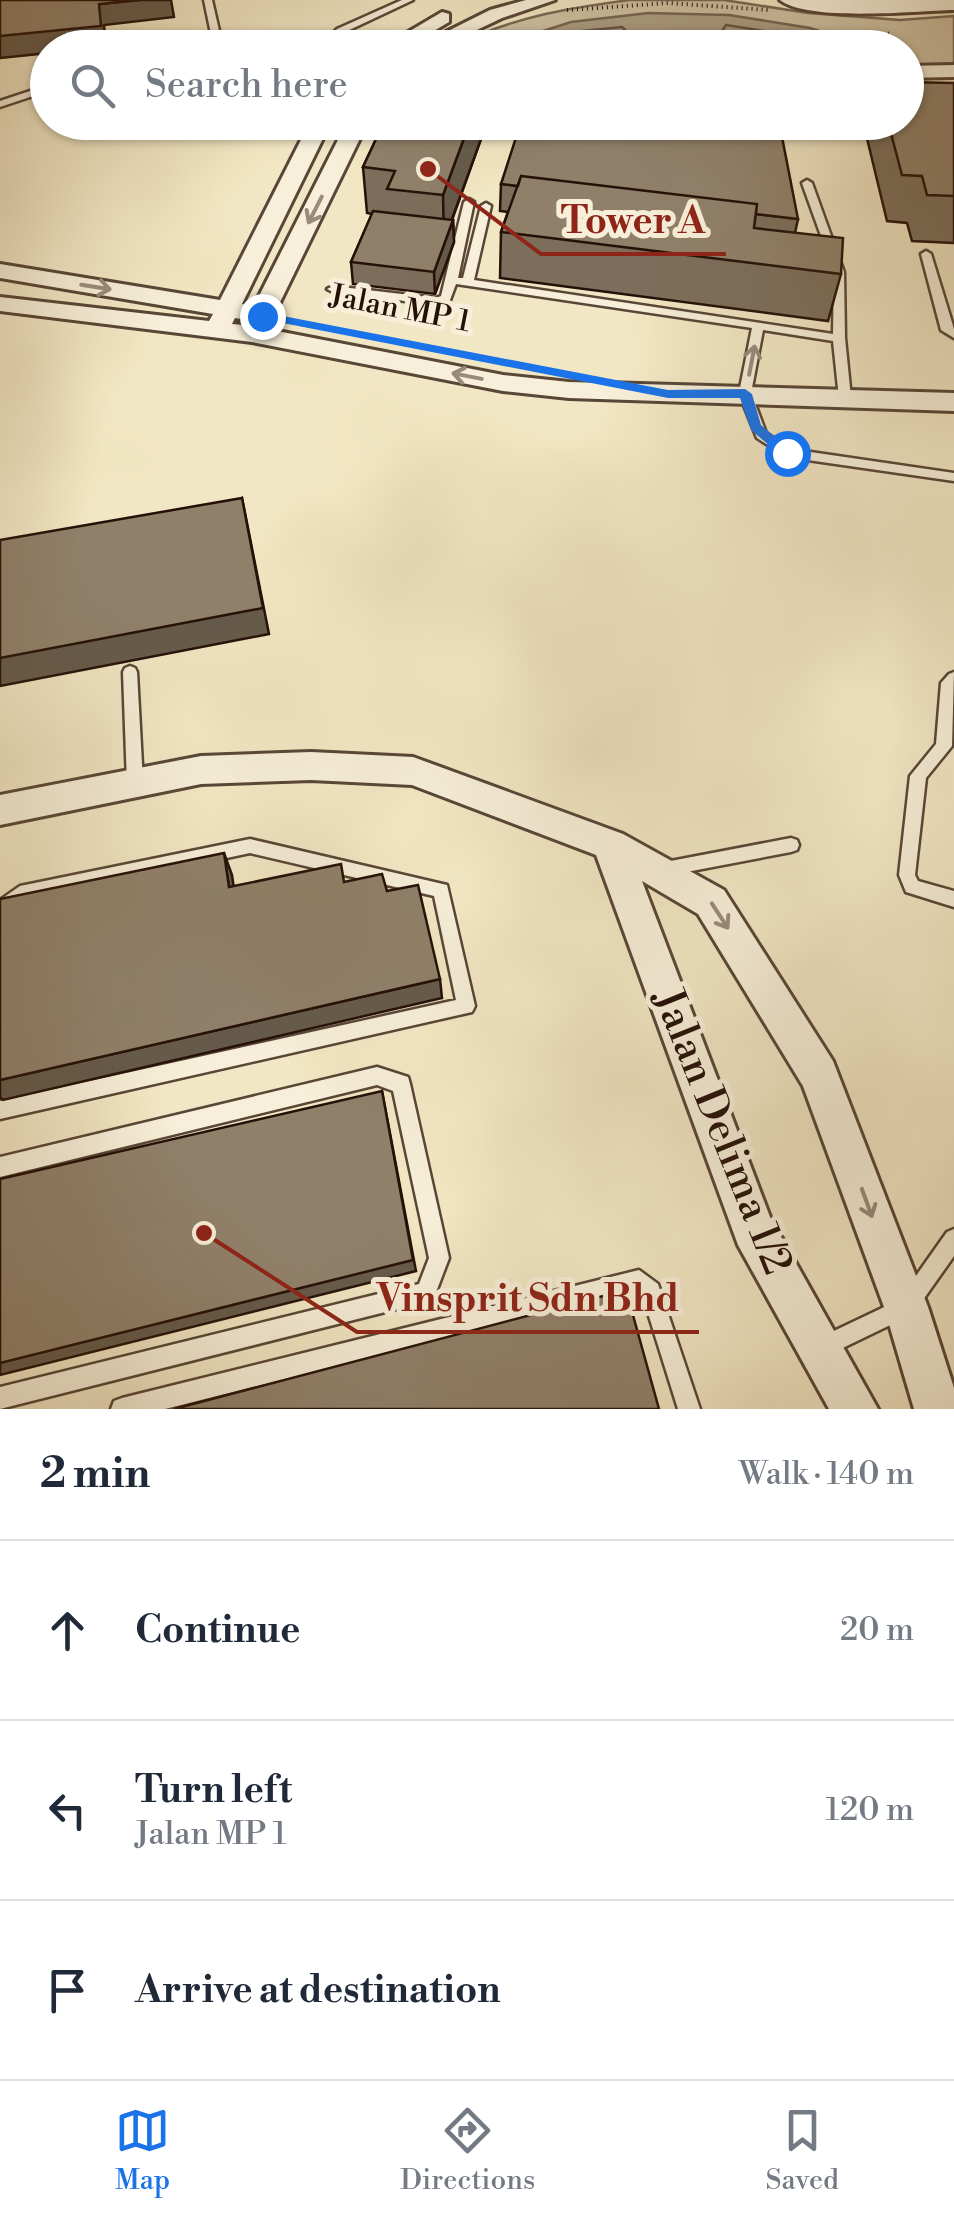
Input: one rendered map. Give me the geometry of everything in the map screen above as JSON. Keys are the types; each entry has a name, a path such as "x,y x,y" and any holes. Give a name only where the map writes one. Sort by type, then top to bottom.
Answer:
{"street":[{"path":"419,30 437,19 495,0"},
{"path":"782,5 954,5"},
{"path":"462,30 496,14 553,6"},
{"path":"924,72 954,71"},
{"path":"223,319 312,140"},
{"path":"257,325 349,140"},
{"path":"134,293 179,292 215,279 269,202 301,165"},
{"name":"Jalan MP 1","path":"0,271 134,293 223,319"},
{"name":"Jalan MP 1","path":"0,304 223,319 503,383 569,390 954,402"},
{"path":"0,810 201,770 311,766 413,772 711,902 819,1075 906,1307 937,1409"},
{"name":"Jalan Delima 1/2","path":"629,864 752,1230 855,1409"}],"lane":[{"path":"208,0 215,30"},
{"path":"342,30 409,0"},
{"path":"0,104 30,94"},
{"path":"807,183 839,272 844,398"},
{"path":"332,289 438,302 446,298 469,202"},
{"path":"468,282 486,206"},
{"path":"926,254 947,330 954,334"},
{"path":"452,280 839,338"},
{"path":"758,327 745,394 755,427 787,453 954,477"},
{"path":"130,672 135,783"},
{"path":"954,678 948,683 944,746 918,776 907,876 912,887 954,899"},
{"path":"629,864 791,845"},
{"path":"0,911 20,894 250,846 441,890 466,1006 0,1110"},
{"path":"0,1167 377,1076 401,1084 439,1258 426,1293 0,1398"},
{"path":"820,1348 906,1307 954,1239"},
{"path":"122,1409 639,1280 651,1290 689,1409"}],"path":[{"path":"553,6 640,2 782,5"}],"shaded area":[{"path":"630,0 724,0 808,13 900,20 954,16 954,66 924,67 924,30 492,30 583,7"}],"water":[{"path":"648,13 729,15 816,30 546,30 571,22"}],"building":[{"path":"0,0 140,0 99,4 101,26 30,30 0,36"},
{"path":"924,82 954,83 954,196 927,195 922,176 902,175 893,140 924,140"},
{"path":"376,140 463,140 443,195 387,189 395,171 363,167"},
{"path":"515,140 783,140 798,219 756,214 757,204 521,176 518,186 501,184"},
{"path":"521,176 757,204 754,228 843,238 841,274 501,232"},
{"path":"373,211 453,220 434,272 351,262"},
{"path":"242,498 263,608 0,658 0,540"},
{"path":"224,853 229,887 341,864 344,882 382,874 387,891 418,885 440,979 0,1080 0,899"},
{"path":"382,1091 413,1260 0,1363 0,1179"},
{"path":"626,1290 659,1409 174,1409"}],"place":[{"name":"Tower A","path":"428,169"},
{"name":"Vinsprit Sdn Bhd","path":"204,1233"}],"route":[{"path":"262,316 668,394 745,394 755,427 787,453"}]}
